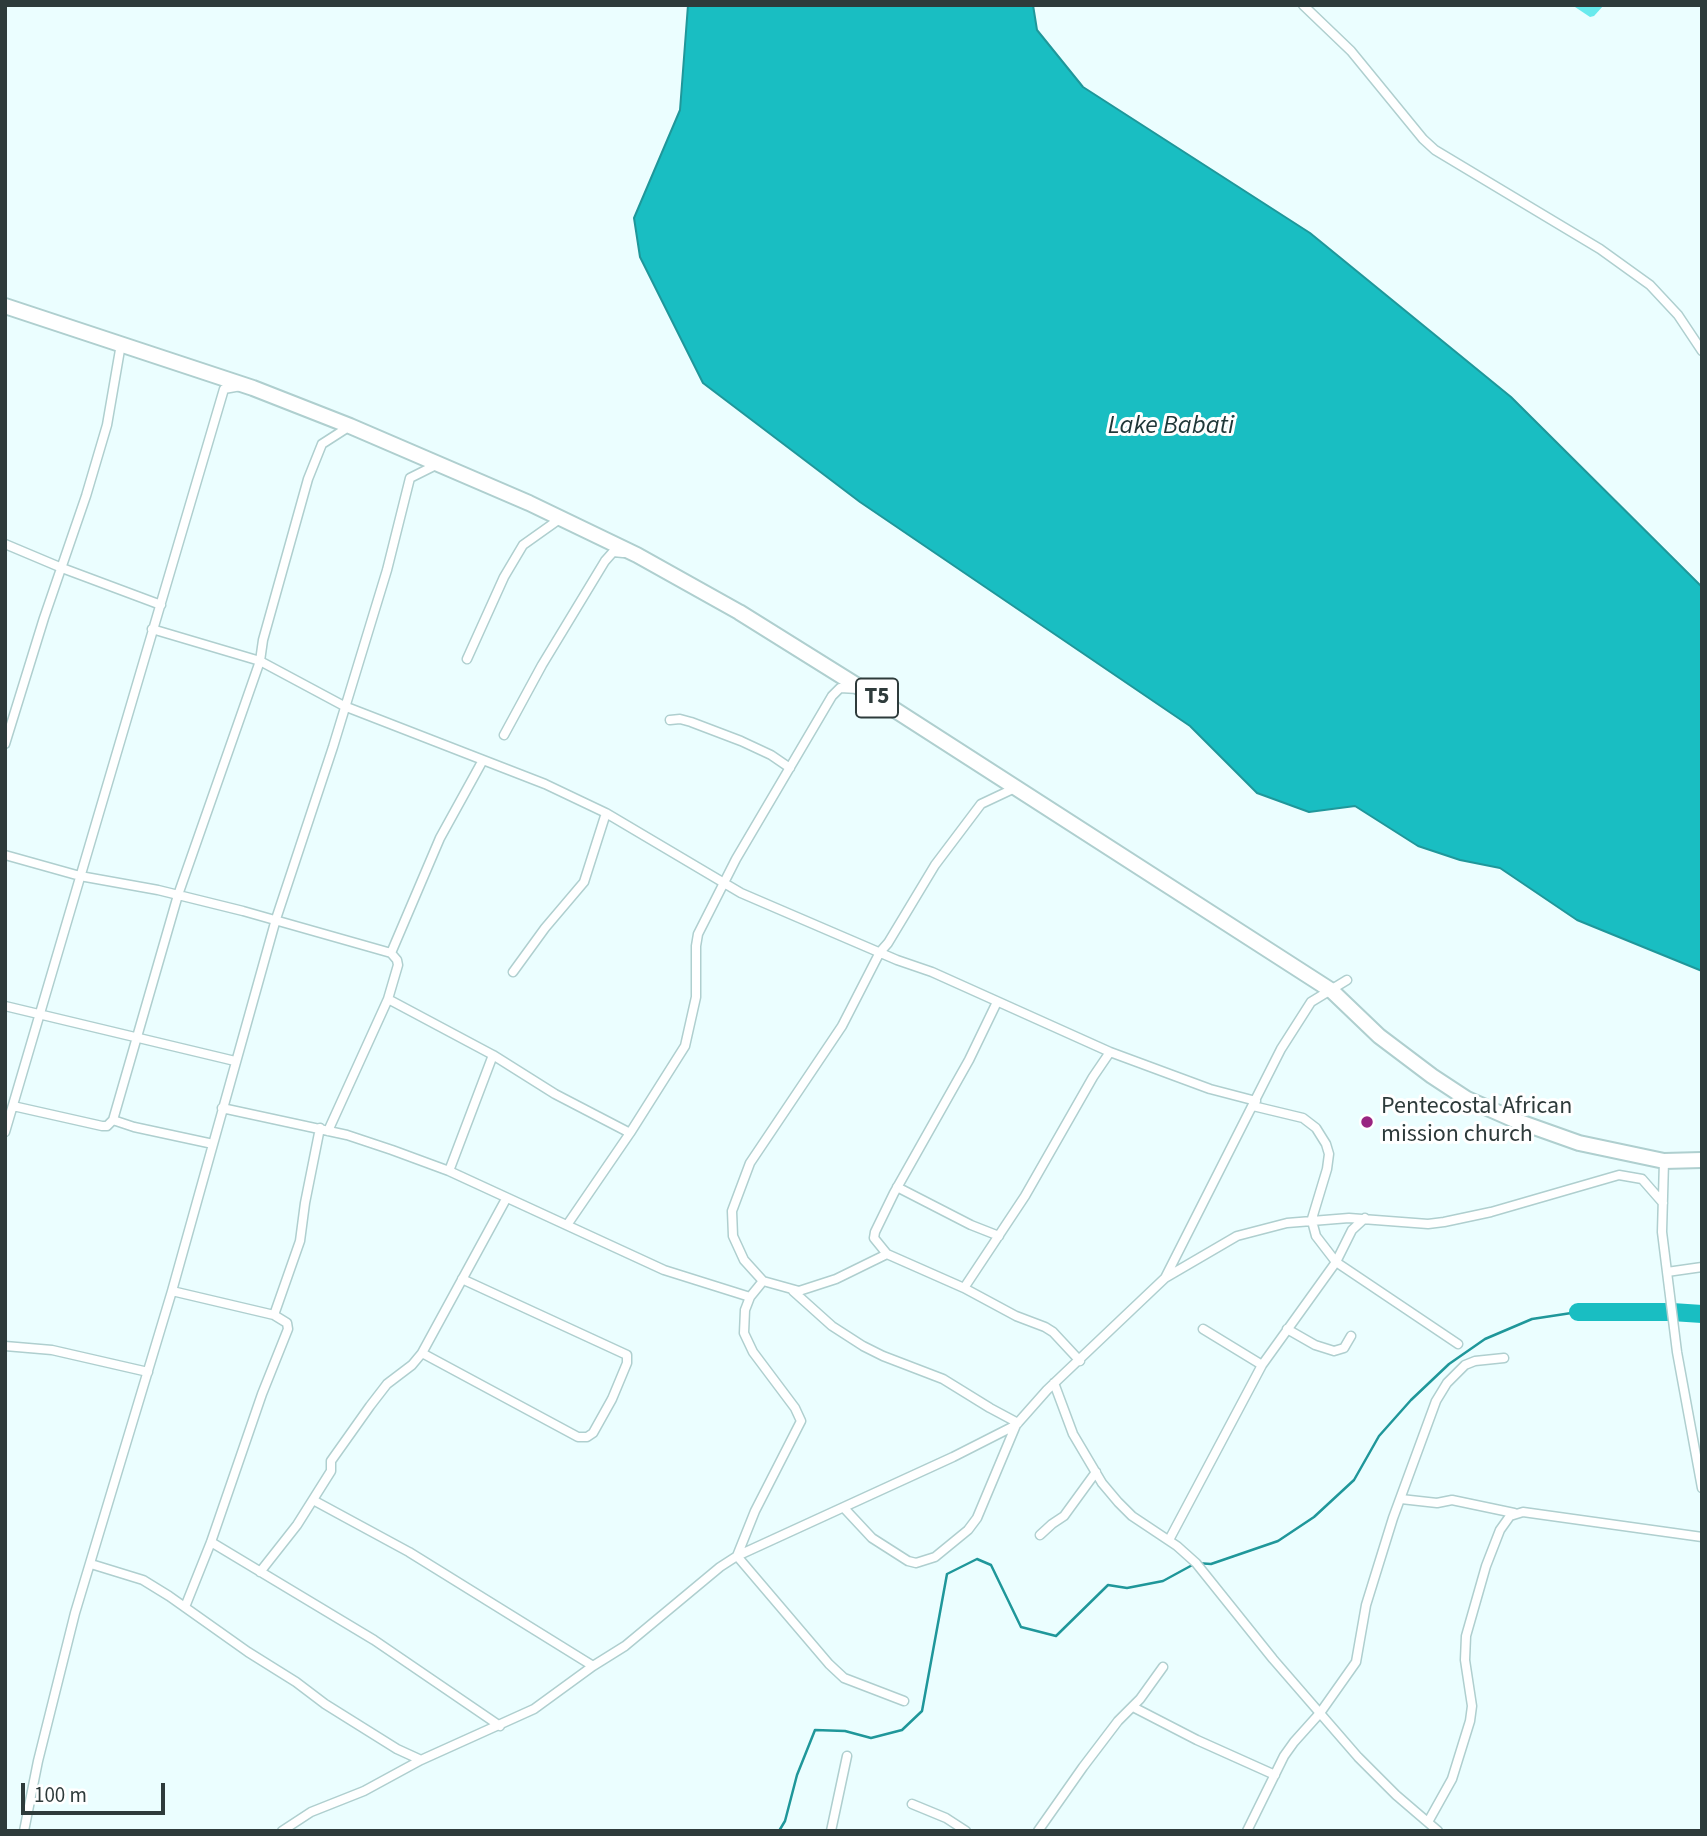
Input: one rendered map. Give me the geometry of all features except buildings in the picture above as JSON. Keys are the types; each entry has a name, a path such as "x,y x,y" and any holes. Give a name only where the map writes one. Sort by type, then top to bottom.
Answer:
{"highway":[{"name":"T5","path":"5,306 243,385 350,426 636,555 719,601 864,690 1332,991 1379,1036 1467,1099 1578,1143 1664,1161 1702,1160"}],"street":[{"path":"1303,5 1351,51 1435,150 1601,249 1650,285 1678,315 1702,351"},
{"path":"5,744 107,425 121,344"},
{"path":"5,1132 224,389 243,385"},
{"path":"13,1107 102,1126 107,1126 113,1120 178,895 260,661 263,640 308,479 322,444 350,426"},
{"path":"24,1831 38,1760 75,1613 172,1291 276,919 387,570 410,478 438,464"},
{"path":"467,659 504,577 523,545 561,519"},
{"path":"5,544 161,605"},
{"path":"504,735 542,665 605,561 613,552 636,555"},
{"path":"152,628 260,661 344,706 545,784 606,813 723,883 1110,1052 1210,1089 1303,1118 1317,1128 1329,1154 1312,1222 1316,1236 1336,1262 1458,1344"},
{"path":"567,1225 685,1046 696,997 698,934 723,883 832,696 840,688 864,690"},
{"path":"670,720 691,722 741,741 771,755 790,768"},
{"path":"391,953 440,838 483,760"},
{"path":"887,1254 809,1289 792,1289 763,1281 744,1259 733,1236 732,1211 750,1163 762,1142 804,1086 842,1026 880,952 935,866 981,804 1016,788"},
{"path":"513,972 545,928 584,882 606,813"},
{"path":"5,855 80,876 178,895 276,919 391,953 397,960 388,999 324,1130 304,1203 300,1241 274,1315"},
{"path":"1165,1278 1281,1049 1311,1002 1347,980"},
{"path":"388,999 493,1055 555,1094 630,1133"},
{"path":"997,1002 969,1060 897,1187 874,1238 887,1254 964,1288 995,1307 1045,1327 1080,1361"},
{"path":"5,1006 235,1061"},
{"path":"964,1288 1025,1196 1110,1052"},
{"path":"449,1171 493,1055"},
{"path":"222,1108 358,1138 449,1171 664,1270 750,1297"},
{"path":"113,1120 145,1130 213,1144"},
{"path":"1664,1161 1662,1232 1677,1352 1702,1488"},
{"path":"844,1507 872,1538 908,1561 916,1563 935,1557 968,1530 977,1518 1017,1424 1054,1383 1165,1278 1237,1236 1268,1227 1349,1217 1428,1224 1444,1222 1491,1212 1619,1175 1642,1179 1663,1203"},
{"path":"897,1187 971,1225 999,1236"},
{"path":"260,1572 298,1525 331,1471 331,1461 370,1406 387,1384 412,1365 422,1353 506,1199"},
{"path":"1169,1540 1262,1365 1336,1262 1352,1230 1365,1218"},
{"path":"1667,1272 1702,1267"},
{"path":"422,1353 578,1437 587,1437 593,1433 612,1399 627,1363 627,1355 463,1279"},
{"path":"737,1556 760,1500 801,1421 795,1408 747,1343 743,1325 745,1310 750,1297 763,1281"},
{"path":"792,1289 832,1326 863,1346 943,1379 1017,1424"},
{"path":"172,1291 274,1315 287,1323 288,1329 185,1606"},
{"path":"1203,1329 1262,1365"},
{"path":"1287,1329 1315,1345 1334,1351 1344,1348 1351,1336"},
{"path":"5,1346 52,1350 148,1372"},
{"path":"1247,1831 1294,1742 1320,1713 1356,1662 1366,1605 1421,1437 1436,1401 1447,1382 1465,1366 1475,1361 1504,1358"},
{"path":"1054,1383 1073,1434 1102,1483 1125,1511 1169,1540 1196,1563 1273,1659 1358,1757 1438,1831"},
{"path":"282,1831 311,1812 365,1791 421,1760 534,1709 593,1665 625,1646 737,1556 953,1457 1017,1424"},
{"path":"1040,1535 1064,1517 1096,1472"},
{"path":"1401,1499 1437,1503 1452,1500 1514,1513 1702,1537"},
{"path":"313,1500 410,1552 593,1665"},
{"path":"1428,1822 1452,1779 1470,1721 1472,1706 1465,1660 1466,1636 1477,1595 1500,1530 1514,1513"},
{"path":"211,1542 374,1640 500,1726"},
{"path":"737,1556 844,1678 904,1701"},
{"path":"91,1564 143,1580 185,1606 325,1704 397,1749 421,1760"},
{"path":"1038,1831 1111,1730 1133,1707 1163,1667"},
{"path":"1133,1707 1197,1740 1275,1775"},
{"path":"831,1831 846,1756"},
{"path":"912,1804 946,1818 966,1831"}],"shaded area":[{"path":"1572,5 1604,5 1590,17"}],"water":[{"name":"Lake Babati","path":"688,5 1033,5 1037,30 1083,87 1310,233 1511,397 1702,587 1702,971 1577,920 1500,868 1460,860 1418,846 1355,806 1309,812 1257,793 1190,726 860,502 703,383 640,257 634,218 680,110"}],"waterway":[{"path":"779,1831 785,1821 797,1775 815,1730 845,1731 871,1738 902,1730 922,1711 947,1574 977,1559 991,1565 1021,1627 1056,1636 1108,1585 1127,1588 1163,1581 1196,1563 1211,1564 1278,1541 1314,1517 1354,1480 1379,1436 1411,1400 1449,1364 1485,1339 1532,1319 1578,1312"},
{"path":"1578,1312 1702,1314"}],"place":[{"name":"Pentecostal African mission church","path":"1367,1122"}]}
